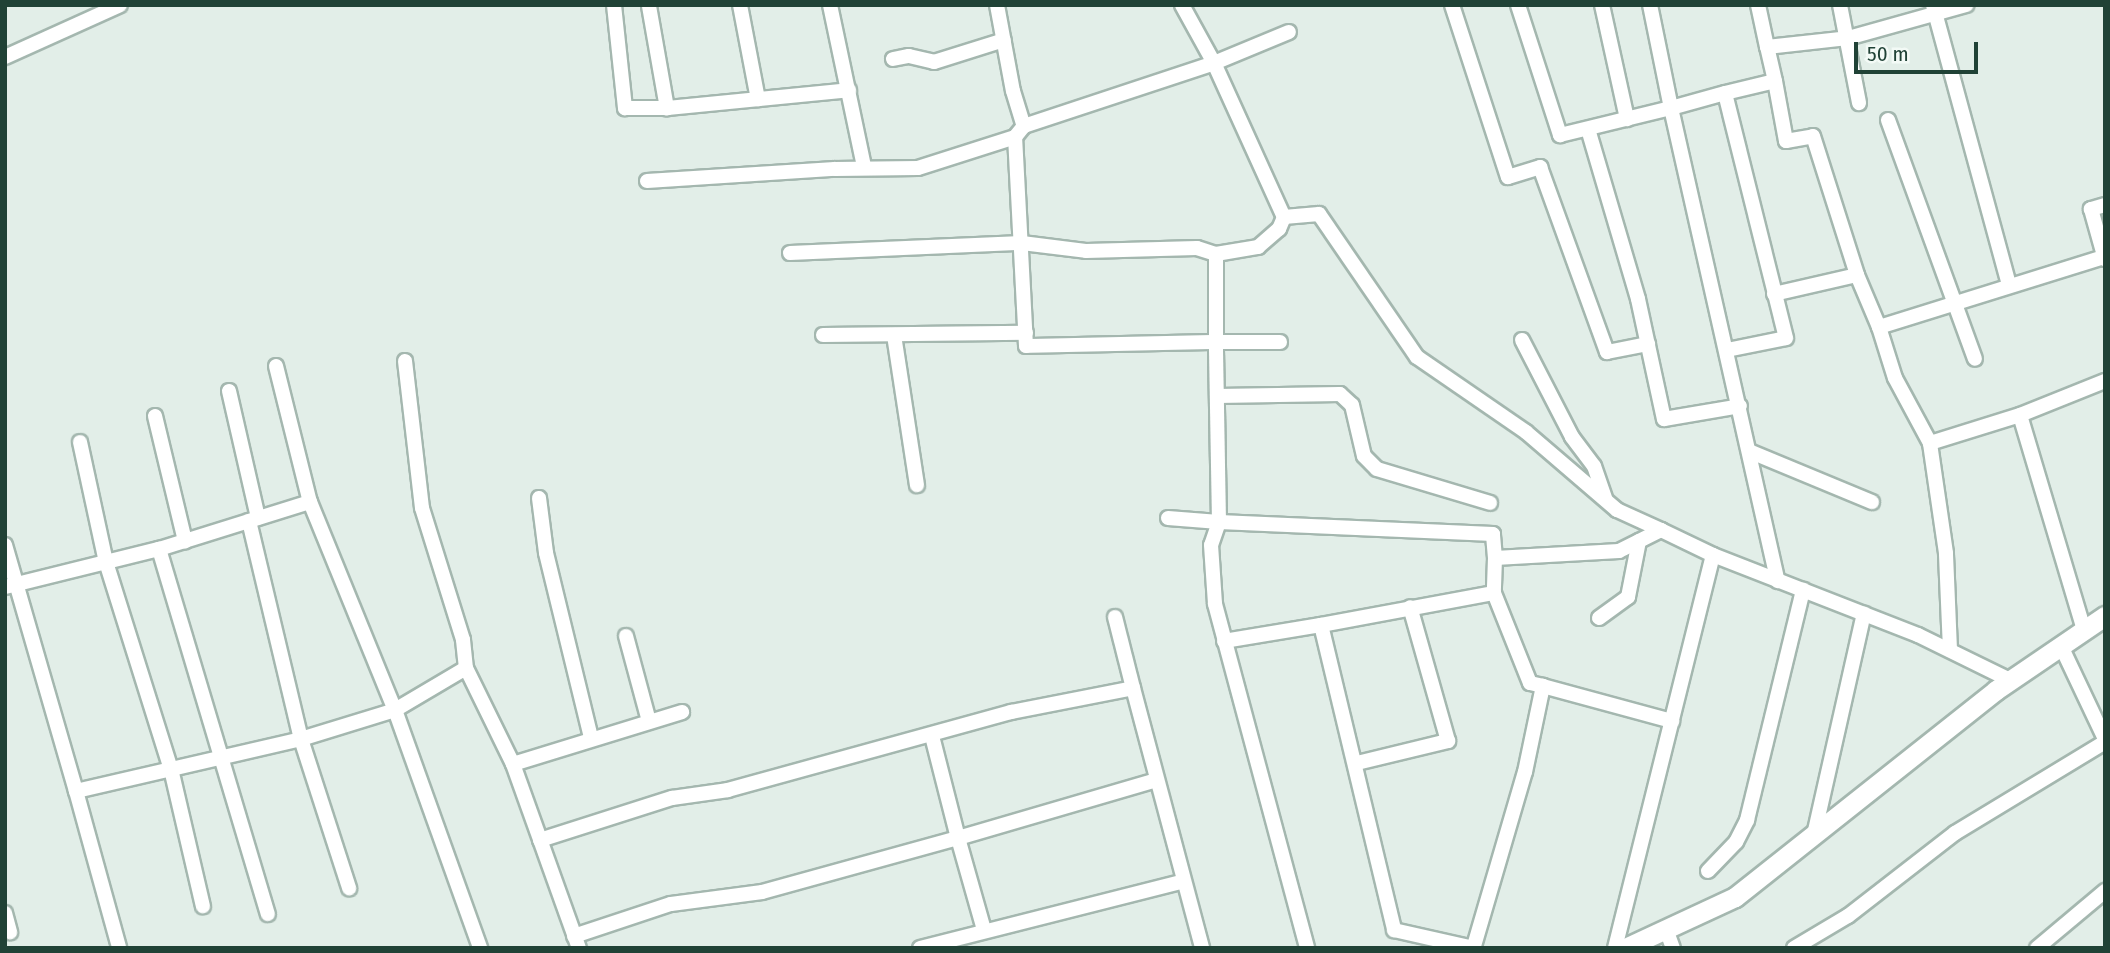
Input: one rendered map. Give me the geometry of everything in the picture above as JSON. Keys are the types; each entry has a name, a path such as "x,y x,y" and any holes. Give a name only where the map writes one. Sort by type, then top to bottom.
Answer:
{"street":[{"path":"5,57 120,5"},
{"path":"614,5 625,108 667,108 849,90"},
{"path":"740,5 758,99"},
{"path":"830,5 864,167"},
{"path":"997,5 1020,131 1026,346 1280,342"},
{"path":"790,253 1022,243 1086,251 1197,248 1216,254 1258,247 1279,229 1284,217 1214,63 1182,5"},
{"path":"1452,5 1508,177 1540,167 1607,352 1648,344"},
{"path":"1518,5 1560,135 1774,81"},
{"path":"1602,5 1628,119"},
{"path":"1650,5 1778,581"},
{"path":"1758,5 1786,141 1813,136 1857,275 1879,327 1895,378 1930,443 1946,553 1950,650"},
{"path":"1840,5 1859,103"},
{"path":"1767,47 1848,38 1934,11 1966,5"},
{"path":"649,6 667,108"},
{"path":"1934,11 2009,285"},
{"path":"647,181 864,167 918,168 1214,63 1289,32"},
{"path":"893,59 913,56 934,62 1004,40"},
{"path":"1725,93 1786,338 1727,350"},
{"path":"1888,120 1975,359"},
{"path":"1588,128 1648,344 1664,419 1740,406"},
{"path":"1879,327 1953,301 2104,258 2091,209 2105,205"},
{"path":"1284,217 1319,215 1417,356 1525,432 1606,500 1713,555 1950,650 2010,680"},
{"path":"1216,254 1219,522 1211,545 1215,604 1307,948"},
{"path":"1774,294 1857,275"},
{"path":"823,335 1026,333"},
{"path":"894,335 917,485"},
{"path":"1522,340 1572,437 1594,466 1606,500"},
{"path":"405,361 422,508 463,640 466,668 513,764 576,942 671,904 762,892 1156,780"},
{"path":"276,366 310,502 395,710 480,948"},
{"path":"1930,443 2020,415 2105,381"},
{"path":"229,391 301,739 349,888"},
{"path":"1217,396 1340,394 1352,405 1369,464 1490,503"},
{"path":"2020,415 2084,630"},
{"path":"155,416 185,541"},
{"path":"80,442 106,562 171,769 203,906"},
{"path":"1751,452 1872,502"},
{"path":"539,498 546,553 591,737"},
{"path":"11,586 159,549 310,502"},
{"path":"1168,518 1493,534 1494,593 1530,682 1672,721"},
{"path":"1495,558 1619,551 1661,530"},
{"path":"1599,618 1628,597 1639,541"},
{"path":"5,545 11,586 76,791 120,947"},
{"path":"159,549 268,914"},
{"path":"1615,948 1713,555"},
{"path":"1708,871 1735,842 1748,820 1803,590"},
{"path":"1224,641 1494,593"},
{"path":"1357,763 1448,741 1410,607"},
{"path":"1814,835 1864,614"},
{"path":"1625,948 1669,939 1735,897 2010,680 2105,616"},
{"path":"1115,617 1181,881 1202,948"},
{"path":"1321,625 1357,763 1394,930 1474,947 1525,772 1543,686"},
{"path":"626,636 649,721"},
{"path":"1794,948 1848,916 1955,833 2105,740 2061,646"},
{"path":"76,791 301,739 395,710 466,668"},
{"path":"540,840 673,798 728,790 932,736 1011,712 1133,688"},
{"path":"513,764 591,737 681,712"},
{"path":"932,736 984,930"},
{"path":"920,948 1181,881"},
{"path":"2038,948 2105,891"},
{"path":"5,913 10,932"}]}
